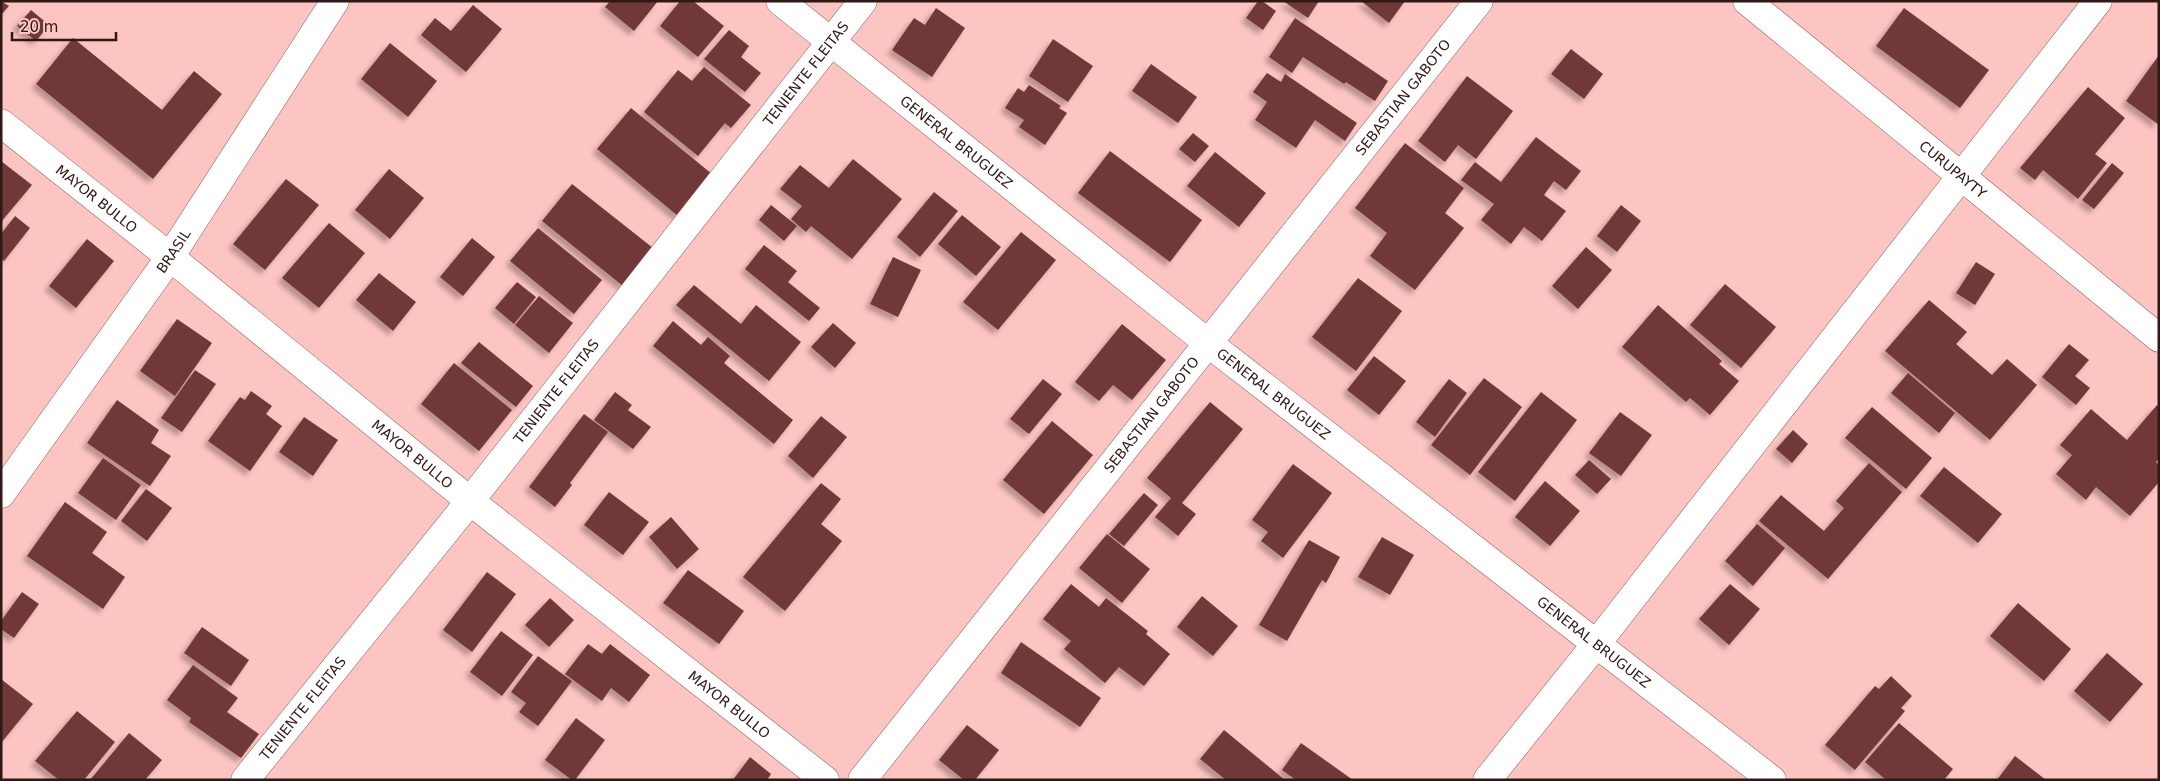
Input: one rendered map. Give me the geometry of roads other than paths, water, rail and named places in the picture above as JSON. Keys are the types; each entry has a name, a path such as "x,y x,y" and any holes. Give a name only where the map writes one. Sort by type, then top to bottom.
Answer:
{"street":[{"name":"BRASIL","path":"1,494 170,256 335,1"},
{"name":"GENERAL BRUGUEZ","path":"780,1 1208,343 1772,780"},
{"name":"TENIENTE FLEITAS","path":"245,780 470,500 863,1"},
{"name":"SEBASTIAN GABOTO","path":"862,780 1479,1"},
{"name":"CURUPAYTY","path":"1747,1 2159,338"},
{"path":"1487,780 1597,643 2098,1"},
{"name":"MAYOR BULLO","path":"1,123 170,256 470,500 825,780"}]}
